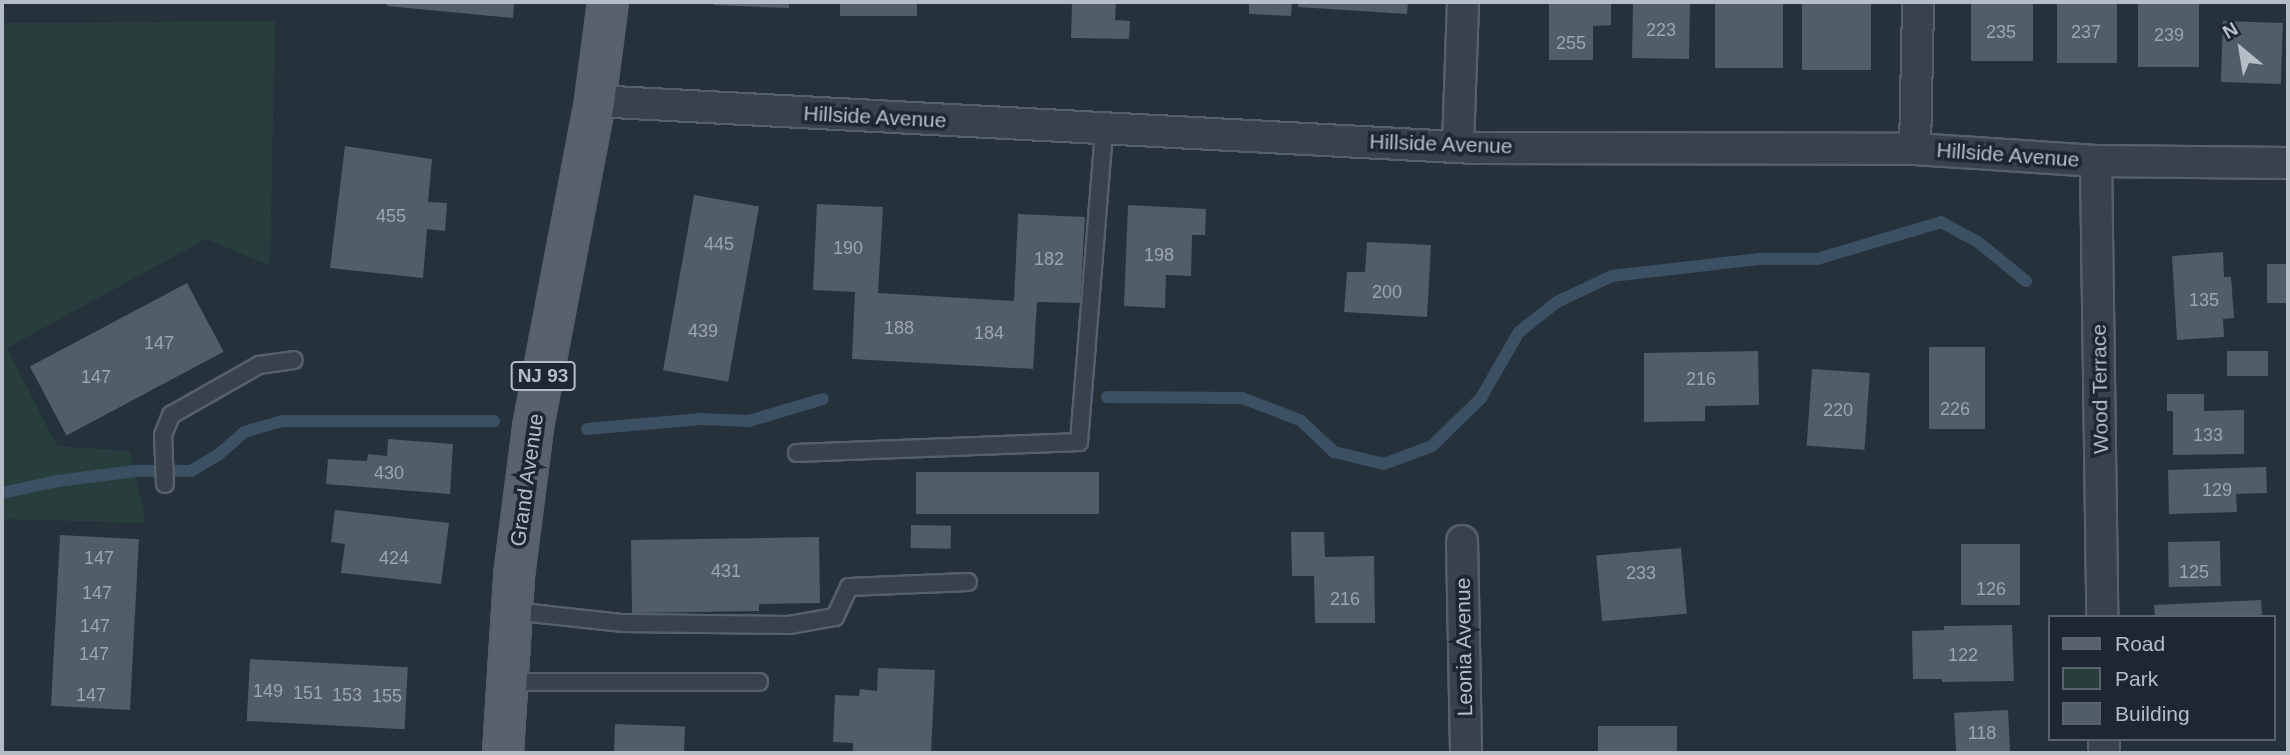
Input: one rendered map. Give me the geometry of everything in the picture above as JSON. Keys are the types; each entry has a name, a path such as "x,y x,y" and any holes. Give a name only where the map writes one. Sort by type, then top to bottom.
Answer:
{"main road":[{"name":"Grand Avenue","path":"503,753 512,611 533,426 595,101 608,2"}],"street":[{"path":"1458,146 1463,2"},
{"path":"1915,149 1918,2"},
{"name":"Hillside Avenue","path":"595,101 1458,146 1915,149 2096,161 2288,163"},
{"name":"Wood Terrace","path":"2096,161 2102,615"},
{"name":"Leonia Avenue","path":"1462,541 1466,753"}],"lane":[{"path":"797,453 1079,442 1104,129"},
{"path":"165,484 163,435 171,415 247,370 259,365 294,360"},
{"path":"512,611 623,623 789,625 835,617 849,587 968,582"},
{"path":"508,682 759,682"}],"green space":[{"path":"275,21 270,266 206,239 7,348 57,446 130,451 146,523 2,519 2,23"}],"building":[{"path":"388,2 514,2 513,18 387,6"},
{"path":"715,2 789,2 789,8 714,5"},
{"path":"840,2 917,2 917,16 840,16"},
{"path":"1072,2 1116,2 1115,20 1130,21 1129,39 1071,38"},
{"path":"1249,2 1292,2 1291,16 1249,14"},
{"path":"1298,2 1408,2 1407,14 1298,7"},
{"path":"1549,2 1611,2 1611,25 1593,26 1593,60 1549,60"},
{"path":"1633,2 1690,3 1689,59 1632,58"},
{"path":"1715,2 1783,2 1783,68 1715,68"},
{"path":"1802,2 1871,2 1871,70 1802,70"},
{"path":"1971,2 2033,2 2033,61 1971,61"},
{"path":"2057,2 2117,2 2117,63 2057,63"},
{"path":"2138,2 2199,2 2199,67 2138,67"},
{"path":"2223,21 2283,23 2281,84 2221,82"},
{"path":"345,146 432,159 428,202 447,203 445,231 427,229 423,278 330,268"},
{"path":"694,195 759,206 728,382 663,370"},
{"path":"817,204 883,207 878,293 1014,301 1018,214 1085,217 1080,303 1037,302 1033,369 852,359 855,292 813,290"},
{"path":"1128,205 1206,209 1205,235 1192,235 1191,276 1166,275 1165,308 1124,306"},
{"path":"1367,242 1431,245 1427,317 1344,312 1347,272 1365,272"},
{"path":"2223,252 2224,277 2231,277 2234,318 2223,319 2224,337 2177,340 2172,256"},
{"path":"2267,264 2288,264 2288,303 2267,303"},
{"path":"187,283 224,352 66,435 30,367"},
{"path":"1929,347 1985,347 1985,429 1929,429"},
{"path":"1758,351 1759,405 1705,406 1705,421 1644,422 1644,353"},
{"path":"2227,351 2268,351 2268,376 2227,376"},
{"path":"1812,369 1870,373 1864,450 1807,446"},
{"path":"2167,394 2204,394 2204,411 2244,410 2244,454 2173,455 2173,411 2167,411"},
{"path":"388,439 453,444 450,494 326,484 328,459 367,461 368,454 387,456"},
{"path":"2266,467 2267,493 2236,494 2237,512 2169,514 2168,470"},
{"path":"916,472 1099,472 1099,514 916,514"},
{"path":"335,510 449,523 441,584 341,573 345,544 331,542"},
{"path":"911,525 951,526 951,549 911,548"},
{"path":"1291,532 1324,532 1325,557 1374,556 1375,623 1315,623 1314,576 1292,576"},
{"path":"60,535 139,539 130,710 51,706"},
{"path":"819,537 820,603 759,604 759,611 632,613 631,540"},
{"path":"2220,541 2221,586 2169,587 2168,542"},
{"path":"1961,544 2020,544 2020,605 1961,605"},
{"path":"1681,548 1687,614 1602,621 1596,555"},
{"path":"2261,600 2262,615 2155,615 2154,605"},
{"path":"2012,625 2014,681 1942,682 1942,679 1913,679 1912,631 1944,630 1944,626"},
{"path":"250,659 408,667 405,729 247,721"},
{"path":"878,668 935,670 931,753 853,753 853,743 833,742 835,695 859,696 860,689 877,691"},
{"path":"2008,710 2010,753 1956,753 1954,713"},
{"path":"615,724 685,726 684,753 614,753"},
{"path":"1598,726 1677,726 1677,753 1598,753"}],"waterway":[{"path":"1107,397 1242,398 1300,420 1334,452 1384,464 1432,446 1481,398 1519,332 1557,302 1612,276 1758,259 1817,259 1941,222 1978,242 2026,281"},
{"path":"587,429 701,419 749,421 823,399"},
{"path":"2,493 57,481 135,471 191,471 218,455 244,432 282,421 494,421"}]}
